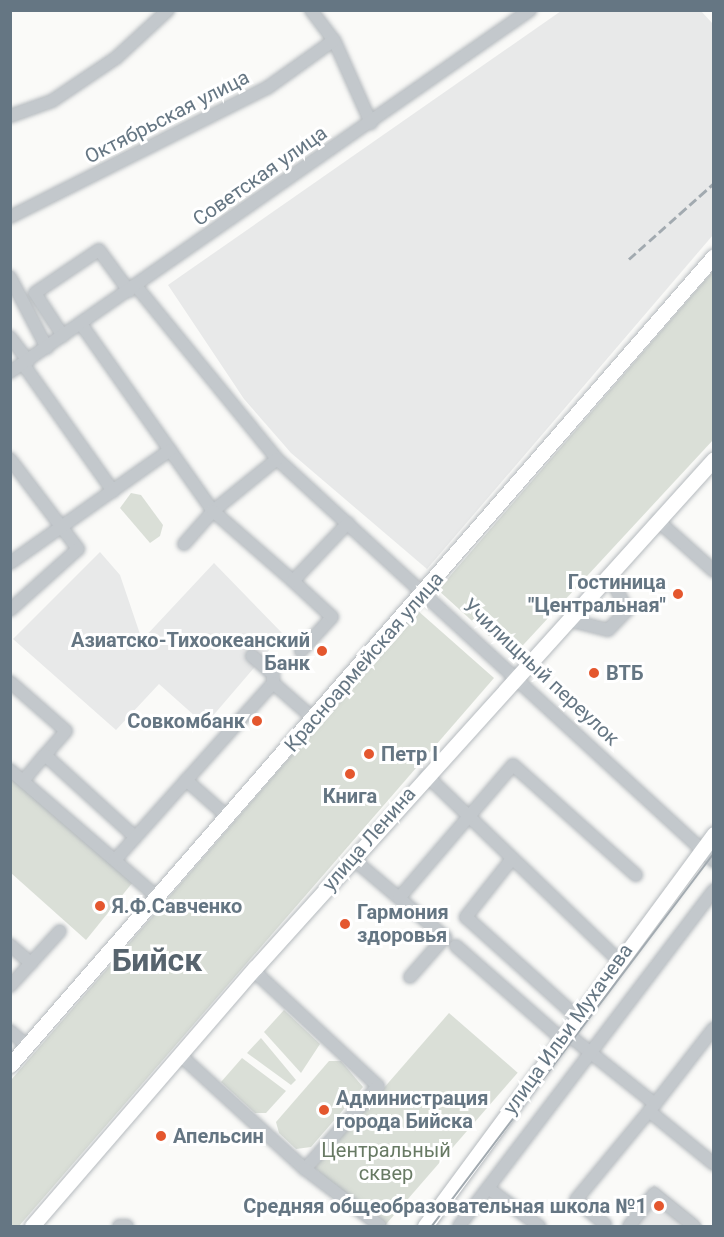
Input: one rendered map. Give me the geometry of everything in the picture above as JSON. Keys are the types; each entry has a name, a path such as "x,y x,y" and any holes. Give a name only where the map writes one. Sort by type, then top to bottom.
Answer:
{"main road":[{"name":"Красноармейская улица","path":"10,1065 229,818 714,256"},
{"name":"улица Ленина","path":"32,1227 253,970 426,775 714,459"},
{"name":"улица Ильи Мухачева","path":"424,1227 699,850 714,834"}],"street":[{"path":"10,116 52,101 116,58 168,10"},
{"path":"310,10 334,40 371,123"},
{"name":"Советская улица","path":"10,372 133,289 530,10"},
{"name":"Октябрьская улица","path":"10,217 267,88 334,40"},
{"name":"Училищный переулок","path":"63,336 35,293 99,250 277,459 516,674 699,850 714,861"},
{"path":"10,277 47,348"},
{"path":"81,324 213,511 332,617 302,651"},
{"path":"10,337 113,491"},
{"path":"10,563 170,450"},
{"path":"10,459 78,549 10,610"},
{"path":"184,544 213,511 277,459"},
{"path":"657,520 714,570"},
{"path":"293,581 348,523"},
{"path":"568,620 608,630 627,610 609,575"},
{"path":"115,860 273,683 273,674 252,656"},
{"path":"10,682 66,731 23,781"},
{"path":"273,683 314,719"},
{"path":"45,755 135,837"},
{"path":"399,898 513,765 636,875"},
{"path":"10,770 157,897"},
{"path":"426,775 471,813 511,860 618,960"},
{"path":"186,780 229,818"},
{"path":"353,859 445,937 410,977"},
{"path":"511,860 466,916 577,1017"},
{"path":"459,1227 714,890"},
{"path":"10,986 60,931"},
{"path":"10,945 31,963"},
{"path":"456,946 564,1036 592,1053 714,1164"},
{"path":"253,970 378,1086 305,1168"},
{"path":"605,1224 576,1200 714,1028"},
{"path":"10,1031 27,1046"},
{"path":"180,1055 305,1168 380,1227"},
{"path":"489,1188 539,1227"},
{"path":"629,1227 654,1194 694,1227"},
{"path":"119,1227 127,1227"}],"shaded area":[{"path":"561,11 701,11 713,24 713,235 427,569 291,453 244,399 168,285"},
{"path":"100,552 120,575 142,640 214,563 283,634 205,725 159,684 116,730 13,639"},
{"name":"Средняя общеобразовательная школа №1","path":"654,1185 704,1226 623,1226"}],"green space":[{"path":"713,271 713,440 512,657 438,590"},
{"path":"131,493 141,495 163,525 160,536 150,543 120,508"},
{"path":"417,610 494,678 19,1226 11,1226 11,1080"},
{"path":"11,778 133,882 86,940 11,873"},
{"path":"284,1010 320,1044 301,1073 264,1032"},
{"name":"Центральный сквер","path":"449,1013 518,1073 384,1226 382,1226 315,1168"},
{"path":"261,1038 296,1080 291,1085 247,1053"},
{"path":"242,1058 286,1091 266,1113 255,1113 221,1082"},
{"path":"329,1061 341,1061 363,1087 311,1147 296,1149 279,1133 276,1122"}],"tram line":[{"path":"432,1226 714,853"}],"railway":[{"path":"629,259 714,183"}],"place":[{"name":"Гостиница \"Центральная\"","path":"678,594"},
{"name":"Азиатско-Тихоокеанский Банк","path":"322,651"},
{"name":"ВТБ","path":"594,673"},
{"name":"Совкомбанк","path":"257,721"},
{"name":"Петр I","path":"369,754"},
{"name":"Книга","path":"350,774"},
{"name":"Я.Ф.Савченко","path":"100,906"},
{"name":"Гармония здоровья","path":"345,924"},
{"name":"Администрация города Бийска","path":"324,1110"},
{"name":"Апельсин","path":"161,1136"},
{"name":"Средняя общеобразовательная школа №1","path":"659,1206"}],"district":[{"name":"Бийск","path":"157,960"}]}
